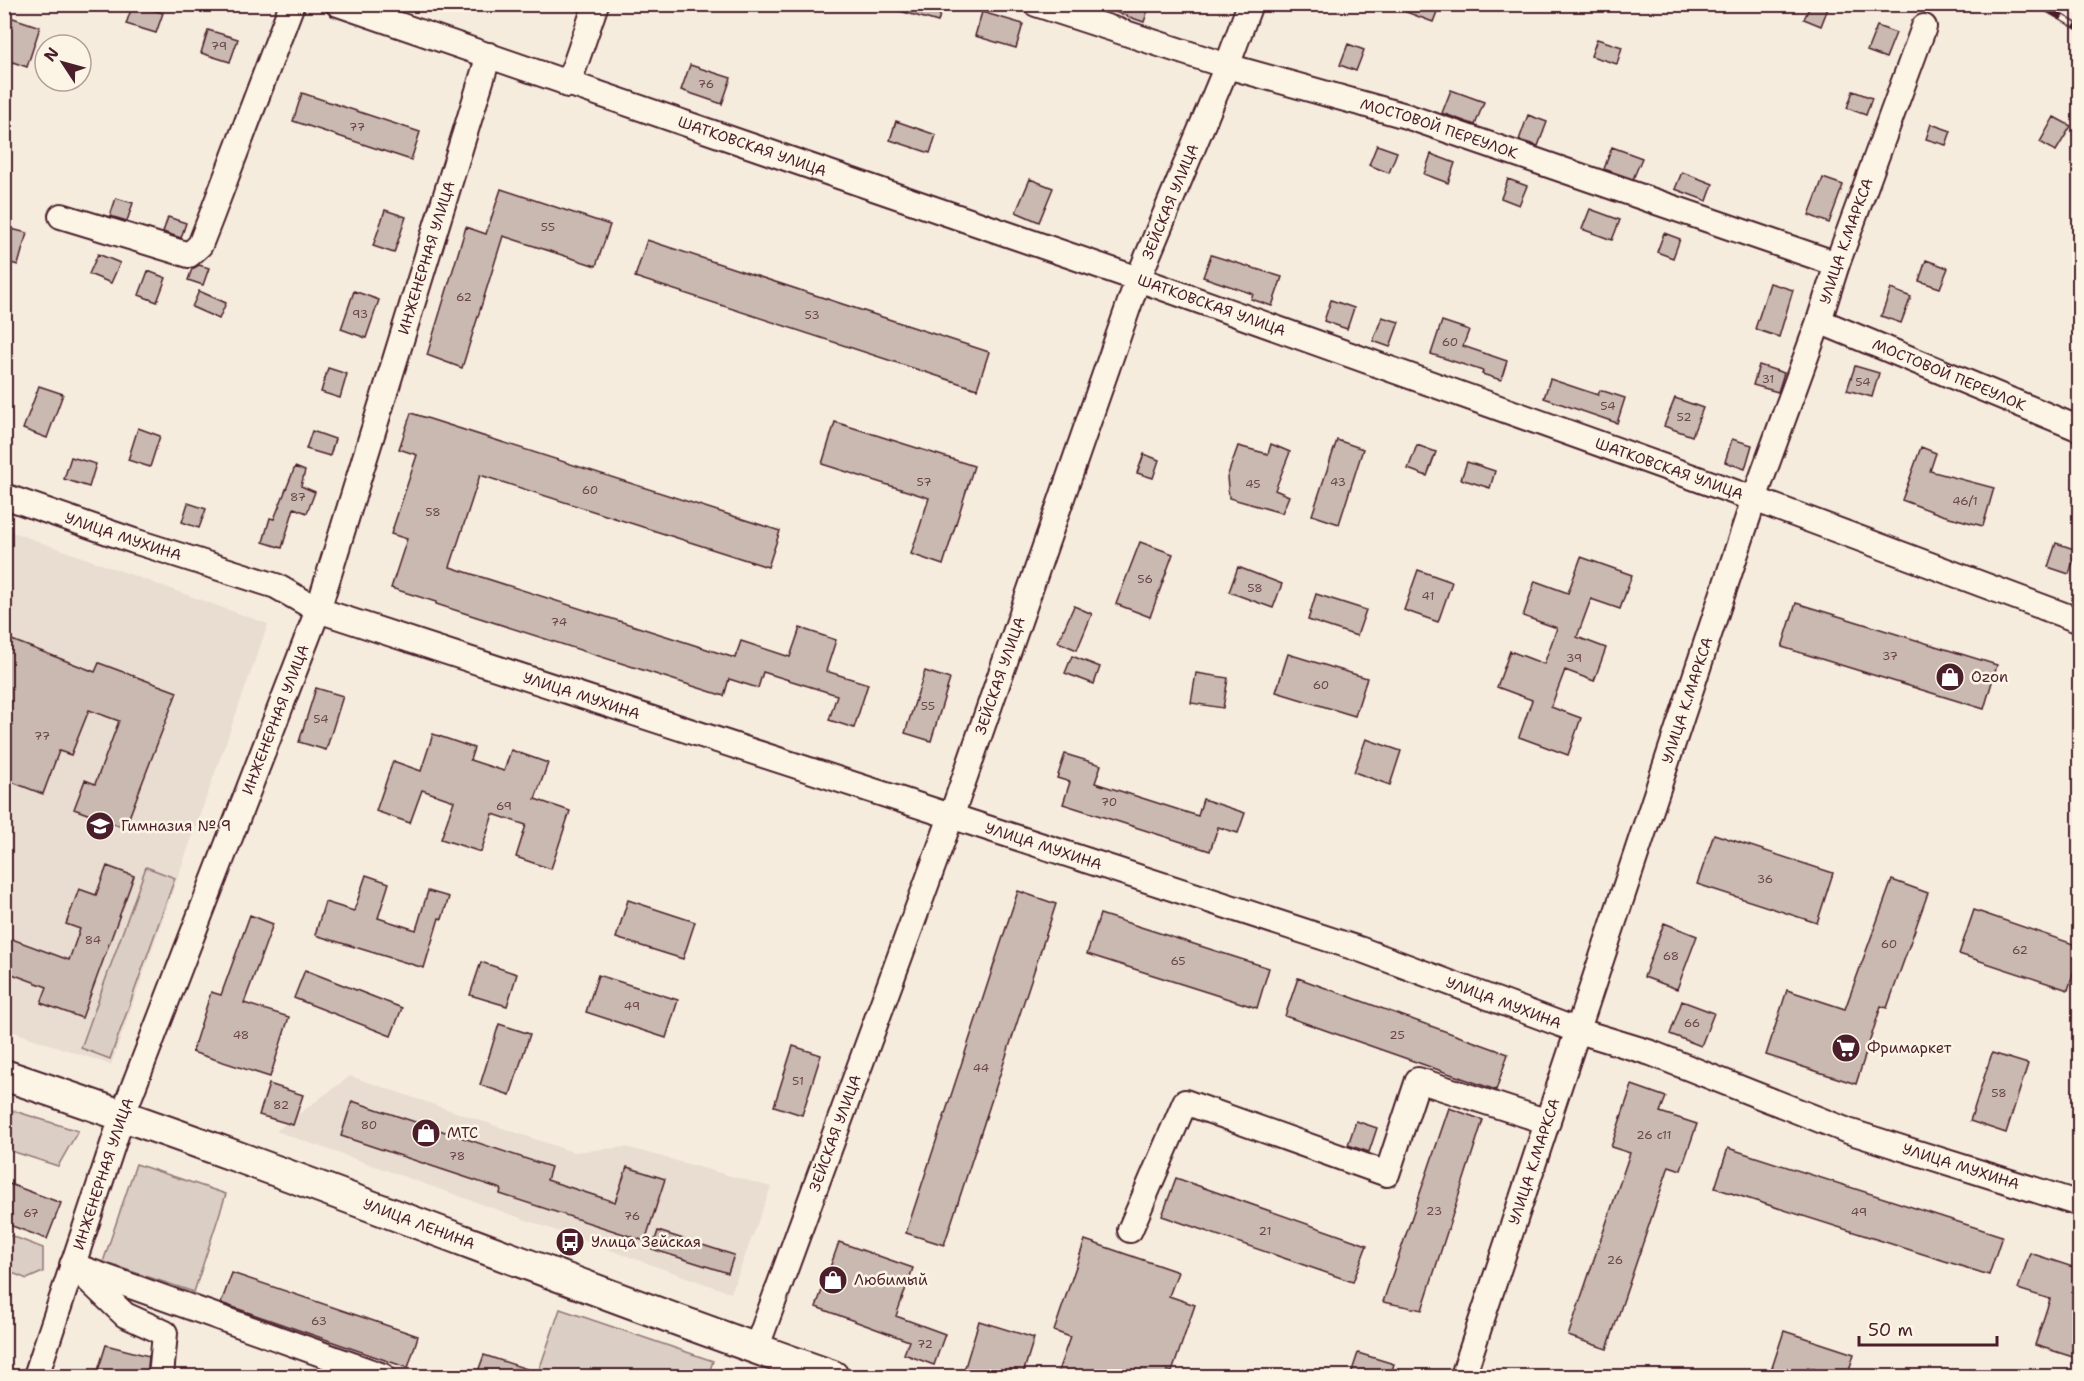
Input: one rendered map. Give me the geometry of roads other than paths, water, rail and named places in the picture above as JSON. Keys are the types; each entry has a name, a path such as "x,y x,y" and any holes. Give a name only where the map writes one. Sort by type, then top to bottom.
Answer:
{"main road":[{"name":"УЛИЦА ЛЕНИНА","path":"4,1075 123,1114 833,1377"}],"street":[{"path":"61,216 189,255 200,245 292,4"},
{"name":"ШАТКОВСКАЯ УЛИЦА","path":"338,4 489,55 568,85 1138,279 1755,499 2079,621"},
{"path":"568,85 596,4"},
{"name":"МОСТОВОЙ ПЕРЕУЛОК","path":"1036,4 1227,66 1406,116 1837,264"},
{"name":"ЗЕЙСКАЯ УЛИЦА","path":"756,1349 951,817 1138,279 1227,66 1250,4"},
{"name":"УЛИЦА К.МАРКСА","path":"1463,1377 1755,499 1837,264 1924,27"},
{"name":"ИНЖЕНЕРНАЯ УЛИЦА","path":"36,1377 123,1114 318,610 489,55"},
{"name":"МОСТОВОЙ ПЕРЕУЛОК","path":"1819,321 2079,429"},
{"name":"УЛИЦА МУХИНА","path":"4,496 134,541 276,586 318,610 1362,950 1579,1030 1651,1053 1848,1131 2079,1204"},
{"path":"1130,1230 1185,1102 1388,1174 1418,1080 1548,1122"},
{"path":"72,1265 125,1315 165,1333 161,1377"},
{"path":"72,1265 383,1377"}],"railway":[{"path":"2038,4 2080,28"}],"place":[{"name":"Ozon","path":"1950,677"},
{"name":"Гимназия № 9","path":"100,826"},
{"name":"Фримаркет","path":"1846,1048"},
{"name":"МТС","path":"426,1133"},
{"name":"Улица Зейская","path":"570,1242"},
{"name":"Любимый","path":"833,1280"}]}
